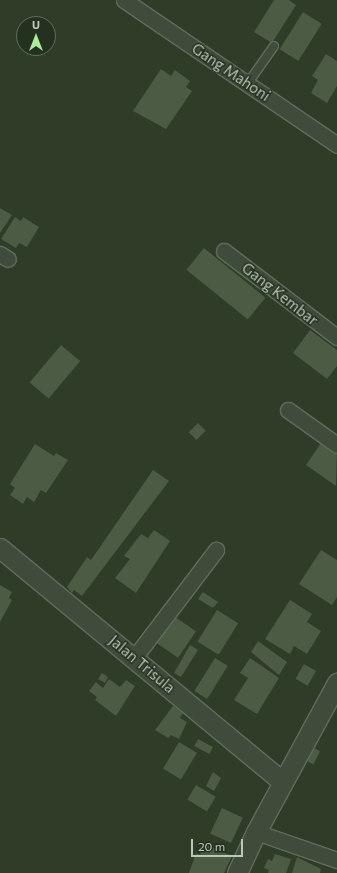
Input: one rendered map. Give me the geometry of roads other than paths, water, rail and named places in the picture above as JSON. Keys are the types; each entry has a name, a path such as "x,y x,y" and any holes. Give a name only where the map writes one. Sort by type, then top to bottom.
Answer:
{"street":[{"name":"Gang Mahoni","path":"124,0 248,82 337,145"},
{"name":"Gang Kembar","path":"224,250 337,337"},
{"path":"288,410 337,445"},
{"name":"Jalan Trisula","path":"0,548 283,782"},
{"path":"134,658 216,550"},
{"path":"237,873 256,832 337,684"},
{"path":"256,832 337,860"}],"lane":[{"path":"248,82 274,46"}]}
